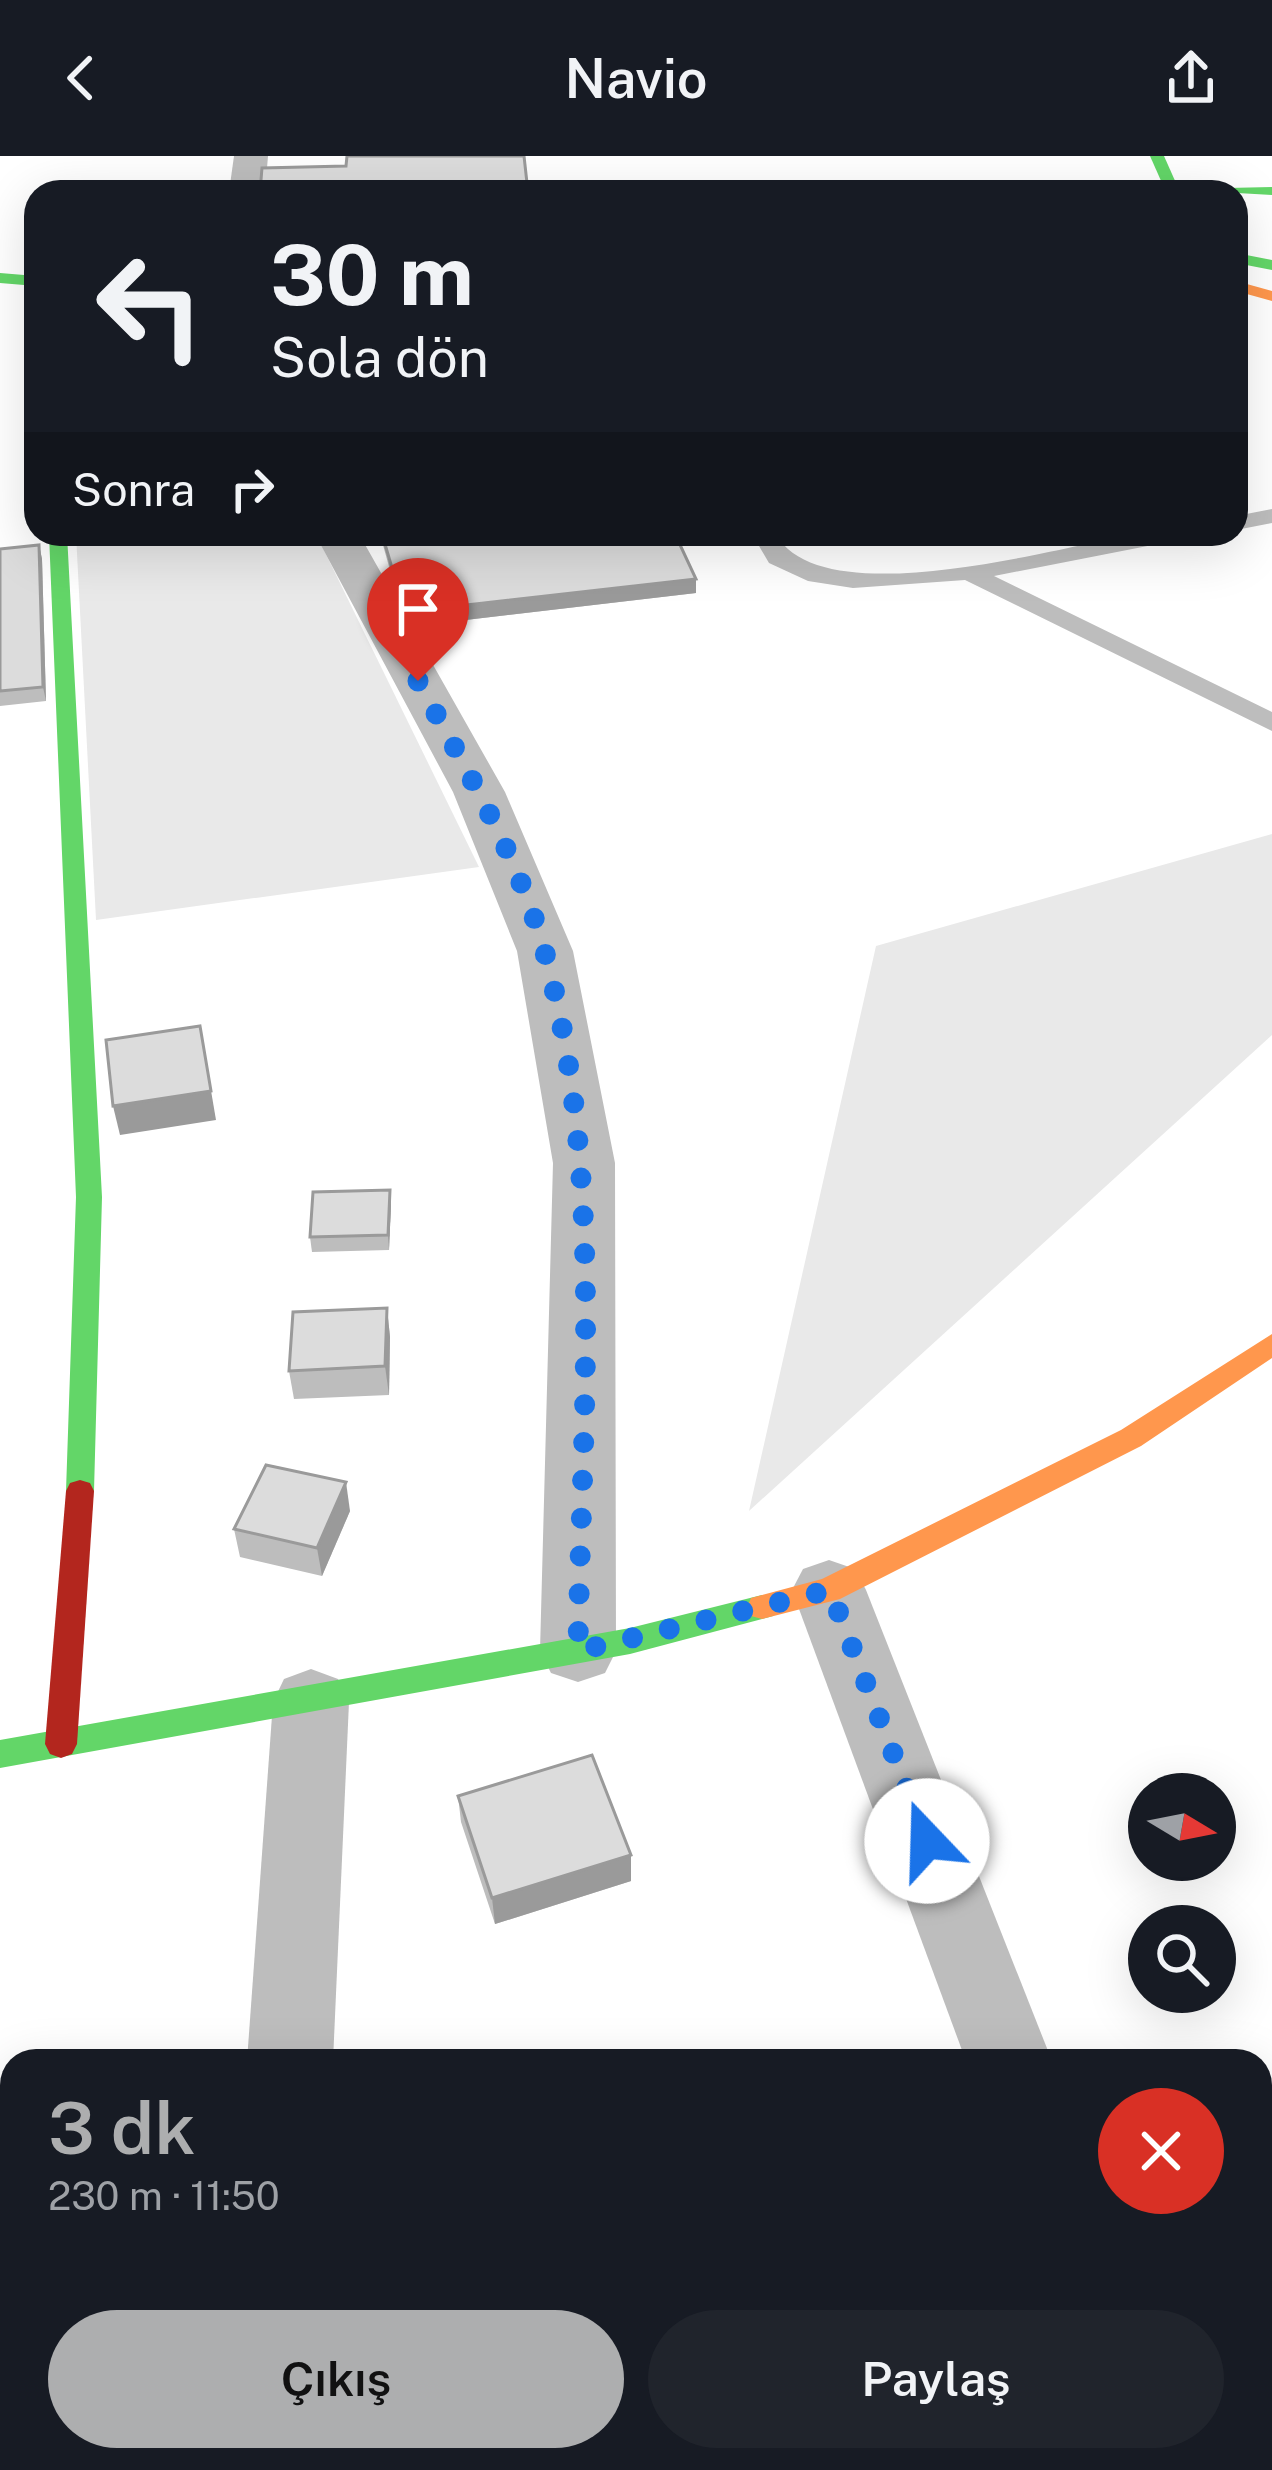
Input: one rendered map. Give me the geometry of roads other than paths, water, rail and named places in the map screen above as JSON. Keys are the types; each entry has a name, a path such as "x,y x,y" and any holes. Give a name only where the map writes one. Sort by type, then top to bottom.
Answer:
{"street":[{"path":"1248,268 1272,296"},
{"path":"59,546 89,1197 85,1423 61,1744"},
{"path":"344,546 479,792 545,951 584,1163 578,1651"},
{"path":"0,1754 578,1651 830,1590 1131,1438 1272,1344"},
{"path":"830,1590 1004,2049"},
{"path":"291,2049 311,1702"}],"lane":[{"path":"771,546 779,559 829,578 896,582 1107,546"},
{"path":"965,572 1272,723"}]}
